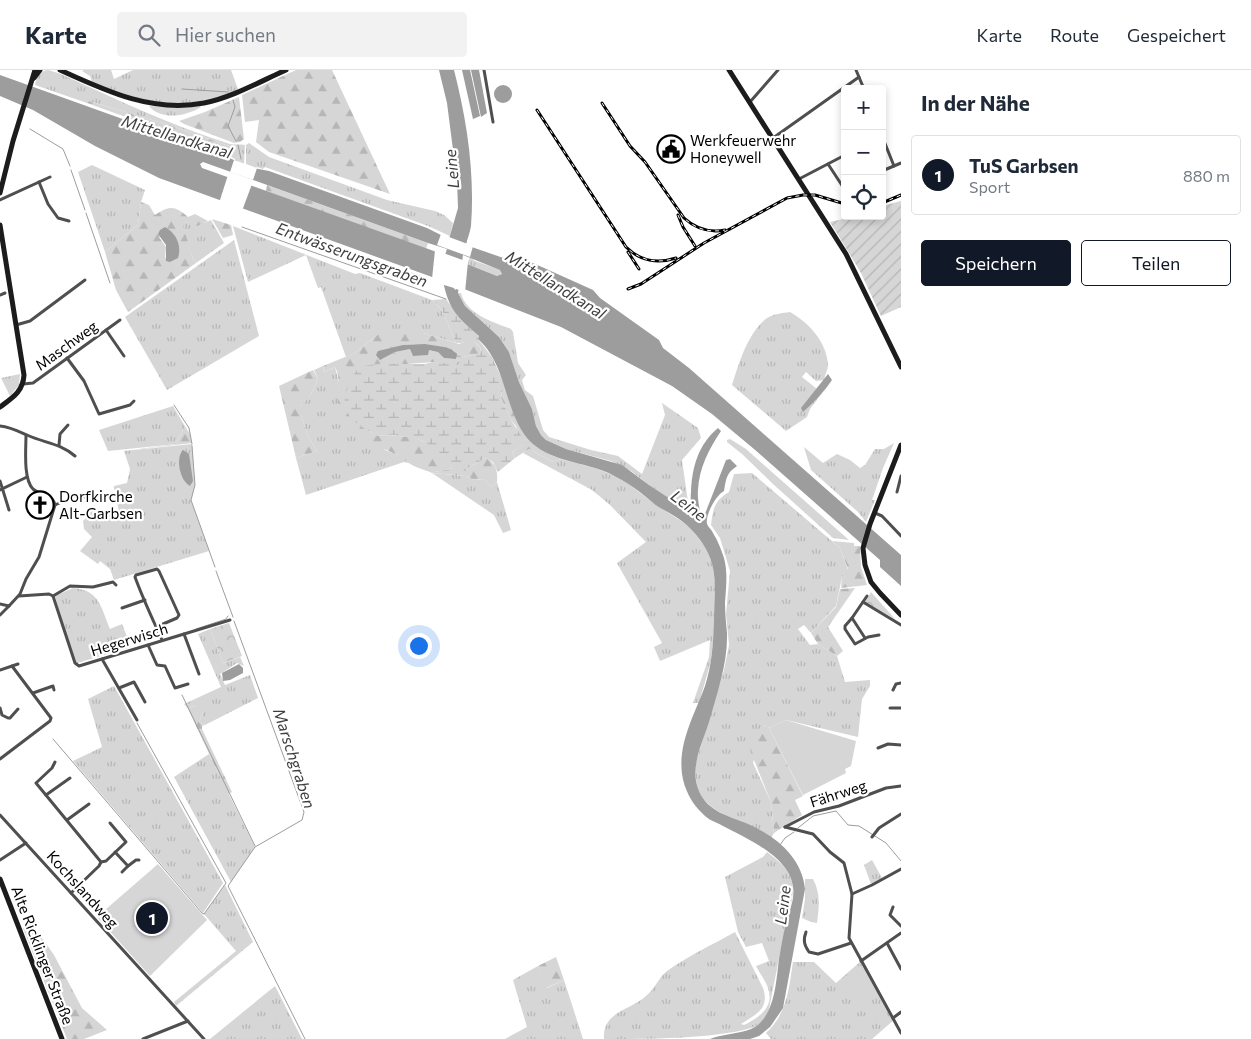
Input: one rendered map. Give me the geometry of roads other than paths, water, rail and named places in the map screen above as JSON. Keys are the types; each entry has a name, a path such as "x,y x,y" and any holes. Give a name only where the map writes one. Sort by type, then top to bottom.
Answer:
{"street":[{"path":"34,78 35,70"},
{"path":"0,190 31,85 40,70"},
{"path":"60,70 102,88 145,103 169,105 191,105 204,102 240,91 286,70"},
{"path":"484,70 493,122"},
{"path":"729,70 846,254 873,306 901,367"},
{"path":"750,102 778,70"},
{"path":"856,70 862,85"},
{"path":"773,138 859,77"},
{"path":"886,146 894,166"},
{"path":"798,179 841,157"},
{"path":"886,169 901,163"},
{"path":"828,164 841,184"},
{"path":"0,200 50,177"},
{"path":"39,182 48,204 58,218 70,221"},
{"path":"0,224 24,375 23,384 16,395 0,407"},
{"path":"16,325 30,321 85,280"},
{"path":"0,295 5,293"},
{"name":"Maschweg","path":"23,384 33,383 120,320"},
{"path":"106,330 124,356"},
{"path":"67,358 84,381 99,414 134,401"},
{"path":"59,445 60,434 68,425"},
{"path":"0,426 12,428 26,435 59,445 75,456"},
{"path":"0,615 19,596 26,579 39,557 55,505 52,499 33,489 27,477 26,435"},
{"path":"901,445 874,512 864,548 865,565 872,582 880,594 901,615"},
{"path":"897,492 901,476"},
{"path":"2,490 27,477"},
{"path":"0,481 9,510"},
{"path":"55,505 80,494 90,500"},
{"path":"874,512 882,516 901,536"},
{"path":"156,627 177,618 178,614 159,570 138,575 135,578 145,600 156,627 162,640"},
{"path":"19,596 49,594 53,596 72,586 93,588 113,582 116,585"},
{"name":"Hegerwisch","path":"53,596 75,664 80,666 230,620"},
{"path":"867,596 845,626 845,629 855,644 865,638 879,635"},
{"path":"122,608 145,600"},
{"path":"863,602 901,625"},
{"path":"0,604 9,606"},
{"path":"852,618 865,638"},
{"path":"184,634 199,674"},
{"path":"148,645 158,666 162,664 164,666 174,687 188,684"},
{"path":"102,659 136,720"},
{"path":"0,670 18,664"},
{"path":"0,759 50,721 50,715 12,666"},
{"path":"118,688 132,682 134,683 145,702"},
{"path":"893,690 896,684 901,683"},
{"path":"33,693 53,686 54,690"},
{"path":"0,708 1,717 8,718 18,709"},
{"path":"890,708 901,708"},
{"path":"878,748 888,744 901,745"},
{"path":"55,762 52,768 36,783 101,862"},
{"path":"46,795 70,778"},
{"name":"Fährweg","path":"852,894 842,860 830,852 813,834 785,827 814,812 839,806 886,788 901,786"},
{"path":"67,820 90,804"},
{"path":"872,836 884,824 901,814"},
{"name":"Kochslandweg","path":"0,815 204,1039"},
{"path":"71,893 101,862 106,861 126,842 110,823"},
{"path":"0,860 26,843"},
{"path":"116,852 128,866"},
{"path":"122,872 136,860 139,860"},
{"path":"901,868 852,894 848,938 901,1033"},
{"name":"Alte Ricklinger Straße","path":"0,879 62,1039"},
{"path":"893,907 890,915 901,926"},
{"path":"806,932 804,944 809,952 814,954 851,943"},
{"path":"861,962 901,933"},
{"path":"887,943 901,969"},
{"path":"893,1018 901,1012"},
{"path":"143,1039 188,1021"}],"water":[{"name":"Mittellandkanal","path":"439,70 454,70 463,108 472,186 471,226 466,245 512,261 533,263 593,290 600,298 659,340 663,348 689,368 901,555 901,586 880,567 880,560 754,449 712,414 672,386 561,327 459,287 458,293 465,306 499,337 509,352 519,382 532,409 536,426 546,440 566,449 622,465 692,513 691,495 697,457 705,442 718,428 721,431 705,459 700,474 698,500 701,518 703,519 726,460 730,459 737,466 729,474 724,491 712,506 707,520 719,545 725,564 727,644 724,667 698,756 695,774 696,783 703,798 713,809 758,829 786,849 799,867 805,889 783,1008 770,1027 759,1036 750,1039 710,1039 751,1029 759,1024 770,1008 783,936 792,901 793,887 790,876 776,858 743,836 705,816 692,801 683,780 682,751 688,729 705,686 711,662 713,638 715,594 713,567 706,549 699,538 677,517 656,505 622,480 601,470 548,454 533,444 517,421 496,363 478,339 479,336 451,306 443,281 159,178 95,146 33,110 0,96 0,75 223,155 245,165 269,171 427,228 449,239 458,208 457,181 447,103","holes":["203,162 447,249 445,255 202,168 200,164","463,255 500,270 502,274 497,276 462,262"]},
{"path":"462,70 470,70 480,116 473,119"},
{"path":"471,70 479,70 487,113 481,117"},
{"path":"503,85 509,88 512,94 509,100 503,103 497,100 494,94 497,88"},
{"path":"165,227 175,236 179,244 178,258 170,262 166,261 166,245 158,234"},
{"path":"425,344 451,349 457,354 456,359 444,358 438,352 429,350 428,355 413,356 410,349 395,352 380,360 376,355 378,351 403,345"},
{"path":"828,374 832,380 819,397 803,412 801,408"},
{"path":"183,450 189,454 193,481 190,486 181,475 179,458"},
{"path":"239,664 243,668 243,673 230,680 223,681 222,673"}],"waterway":[{"path":"182,89 228,92"},
{"name":"Mittellandkanal","path":"233,100 235,107 228,126 236,141"},
{"name":"Marschgraben","path":"30,129 63,149 70,166"},
{"name":"Mittellandkanal","path":"238,145 241,159"},
{"name":"Marschgraben","path":"71,170 85,210"},
{"name":"Marschgraben","path":"86,213 110,283"},
{"name":"Entwässerungsgraben","path":"242,227 446,299"},
{"name":"Marschgraben","path":"174,405 189,428 192,444"},
{"name":"Marschgraben","path":"192,446 195,485 191,500 215,567"},
{"name":"Marschgraben","path":"216,571 233,617"},
{"path":"196,629 226,619 228,616"},
{"name":"Marschgraben","path":"234,621 304,812 302,820 255,847 228,886 305,1039"},
{"path":"182,695 255,846"},
{"path":"53,739 204,914 226,883 137,723"},
{"path":"798,828 813,816 836,811 848,825 859,826 886,843 901,861"},
{"path":"780,845 785,838 794,832"}],"railway":[{"path":"602,103 630,146 645,162 684,218 693,225 703,229 725,230"},
{"path":"537,110 626,247 631,252 650,260 663,261 676,258"},
{"path":"628,289 641,284 704,243 787,198 815,195 841,203"},
{"path":"886,201 901,195"},
{"path":"678,215 695,246"},
{"path":"628,252 639,269"}],"place":[{"name":"Werkfeuerwehr Honeywell","path":"671,149"},
{"name":"Dorfkirche Alt-Garbsen","path":"40,505"},
{"name":"TuS Garbsen","path":"152,918"}],"water label":[{"name":"Leine","path":"451,169"},
{"name":"Leine","path":"689,505"},
{"name":"Leine","path":"782,905"}]}
